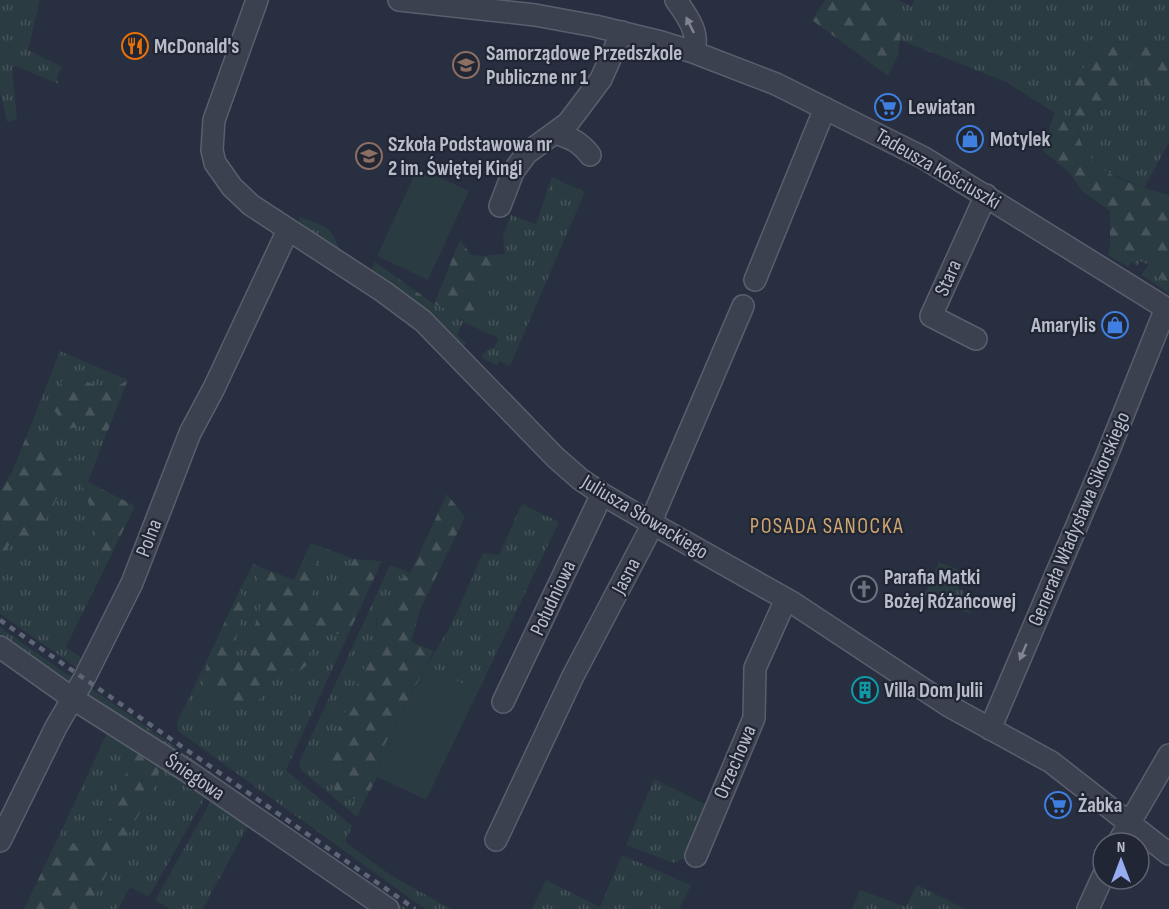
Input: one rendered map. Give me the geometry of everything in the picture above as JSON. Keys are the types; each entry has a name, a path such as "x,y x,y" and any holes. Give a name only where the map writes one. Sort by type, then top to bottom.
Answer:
{"street":[{"name":"Juliusza Słowackiego","path":"257,0 214,120 212,150 215,163 232,187 251,205 384,292 423,321 555,458 602,494 786,599 949,706 1051,762 1169,854"},
{"name":"Tadeusza Kościuszki","path":"399,0 535,15 622,32 693,52 776,84 924,158 1167,309"},
{"path":"676,0 694,30 696,41 693,52"},
{"path":"500,206 513,172 528,153 568,123 601,80 622,32"},
{"path":"755,280 825,108"},
{"path":"555,133 574,139 590,155"},
{"name":"Stara","path":"976,339 931,316 986,195"},
{"name":"Polna","path":"0,840 51,736 132,583 190,433 214,388 288,230"},
{"name":"Jasna","path":"496,840 573,676 653,524 655,512 743,306"},
{"name":"Generała Władysława Sikorskiego","path":"990,729 1167,309"},
{"name":"Południowa","path":"503,702 602,494"},
{"name":"Orzechowa","path":"696,856 754,718 755,668 786,599"},
{"name":"Śniegowa","path":"0,647 72,699 187,771 388,909"},
{"path":"1125,831 1169,755"},
{"path":"1088,909 1096,891"}],"green space":[{"path":"0,0 40,0 28,50 62,67 57,76 58,84 16,66 12,67 17,119 7,122 0,91"},
{"path":"825,0 887,0 886,4 903,19 898,55 888,76 812,20"},
{"path":"887,0 898,0 912,7 914,0 1169,0 1169,48 1105,40 1072,84 1075,103 1069,122 1006,82 900,40 903,19 886,4"},
{"path":"1105,40 1169,48 1169,87 1149,89 1127,59 1114,65 1121,84 1114,100 1075,125 1086,152 1102,169 1146,189 1169,195 1169,283 1154,275 1156,260 1110,247 1110,211 1082,191 1070,173 1043,151 1054,113 1070,122 1075,103 1071,84"},
{"path":"1127,59 1149,89 1169,86 1169,142 1144,188 1101,169 1085,151 1075,125 1114,100 1114,65"},
{"path":"418,167 469,191 428,280 377,256"},
{"path":"552,177 585,192 510,366 499,361 497,365 481,357 487,350 495,347 498,338 463,322 457,335 466,343 464,346 430,313 434,304 446,308 463,321 474,294 483,289 505,260 503,235 511,215 536,224"},
{"path":"300,217 329,230 339,249 299,224"},
{"path":"460,240 471,255 504,254 506,260 483,289 474,294 485,311 476,324 434,304"},
{"path":"1110,247 1157,260 1154,275 1169,283 1169,293 1141,275 1149,265 1140,261 1137,266 1131,262 1128,267 1108,255"},
{"path":"375,262 434,304 430,313 371,270"},
{"path":"60,351 128,380 111,390 87,382 90,424 106,435 88,482 83,486 95,525 100,578 66,647 85,660 80,670 0,614 0,561 14,536 30,542 72,468 70,455 27,435"},
{"path":"62,380 87,382 111,390 128,380 106,435 90,424 68,429 65,421 51,408"},
{"path":"27,435 70,455 72,468 44,524 30,542 14,536 0,561 0,491 12,472"},
{"path":"88,482 135,506 100,578 93,520 82,486"},
{"path":"447,494 465,517 420,610 411,642 434,651 382,750 377,777 364,802 336,793 323,765 375,642 378,616 394,617 400,580 410,573"},
{"path":"522,504 559,522 478,692 427,665 451,625 483,553 499,555"},
{"path":"311,543 354,559 341,582 329,596 324,619 308,611 322,568 306,553"},
{"path":"306,553 322,568 308,611 324,618 329,596 341,582 354,559 382,561 347,637 340,634 314,633 307,665 297,673 283,663 254,707 220,705 204,689 207,660 240,589 245,605 231,657 243,664 263,599 253,564 294,580"},
{"path":"939,562 964,572 958,589 964,591 963,596 974,599 970,613 939,604 924,596"},
{"path":"253,564 263,599 243,665 231,657 244,605 240,589"},
{"path":"390,565 410,573 400,580 394,617 377,617 375,642 323,765 336,793 364,802 357,817 301,770 299,763"},
{"path":"0,627 77,679 73,686 0,639"},
{"path":"314,633 340,634 347,637 286,770 352,826 345,842 392,876 451,909 425,909 178,731 177,722 207,660 204,688 254,707 283,663"},
{"path":"427,665 478,692 426,800 377,777 382,750"},
{"path":"88,686 407,909 400,909 92,703 86,694"},
{"path":"108,731 136,748 114,796 109,822 92,848 57,840"},
{"path":"136,748 145,751 160,770 152,790 88,909 24,909 57,840 92,847 109,822 114,796"},
{"path":"145,751 206,796 149,897 130,887 118,909 88,909 160,771"},
{"path":"654,779 711,807 689,856 674,863 626,845"},
{"path":"215,798 250,822 203,909 170,909 155,900 211,801"},
{"path":"622,855 691,885 679,909 532,909 546,880 600,907"},
{"path":"917,885 965,909 852,909 860,890 906,907"}],"railway":[{"path":"0,620 415,909"}],"place":[{"name":"McDonald's","path":"135,46"},
{"name":"Samorządowe Przedszkole Publiczne nr 1","path":"466,65"},
{"name":"Lewiatan","path":"888,107"},
{"name":"Motylek","path":"970,139"},
{"name":"Szkoła Podstawowa nr 2 im. Świętej Kingi","path":"369,156"},
{"name":"Amarylis","path":"1115,325"},
{"name":"Parafia Matki Bożej Różańcowej","path":"864,589"},
{"name":"Villa Dom Julii","path":"865,690"},
{"name":"Żabka","path":"1058,805"}],"district":[{"name":"POSADA SANOCKA","path":"827,526"}]}
